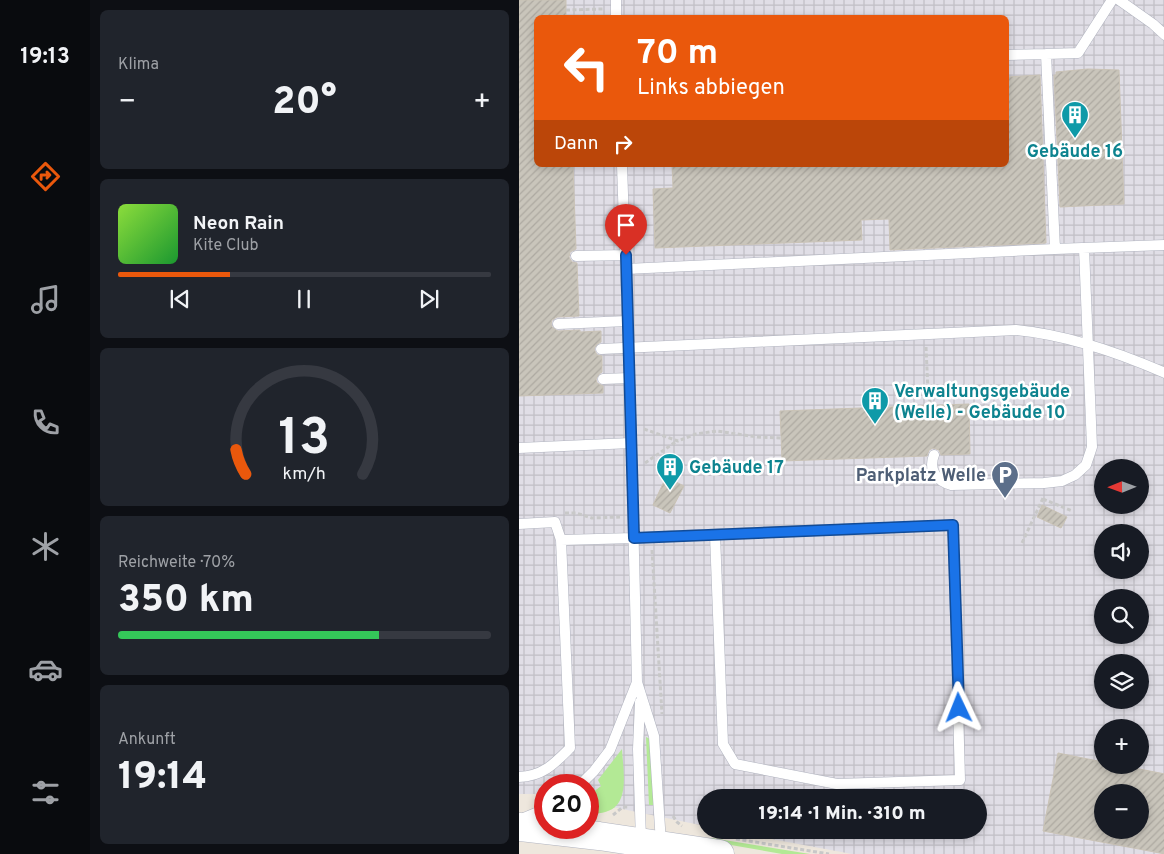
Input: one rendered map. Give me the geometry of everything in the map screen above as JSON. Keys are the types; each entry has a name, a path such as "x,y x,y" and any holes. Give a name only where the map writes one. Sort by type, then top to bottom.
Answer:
{"main road":[{"path":"519,827 651,849 726,846"}],"lane":[{"path":"616,0 616,15"},
{"path":"1009,55 1078,53 1113,0"},
{"path":"1119,0 1153,24 1164,35"},
{"path":"1046,54 1055,249"},
{"path":"622,167 637,682 654,736 651,849"},
{"path":"626,269 1164,245"},
{"path":"934,455 931,462 935,474 940,481 951,485 1058,482 1072,477 1086,465 1092,447 1084,248"},
{"path":"576,256 626,255"},
{"path":"557,324 627,321"},
{"path":"601,349 1016,330 1087,344 1125,356 1164,373"},
{"path":"603,379 629,378"},
{"path":"519,448 631,443"},
{"path":"519,524 555,522 561,540 570,748 552,766 539,774 530,777 519,777"},
{"path":"561,540 953,525 961,780 837,784 735,764 723,744 715,535"},
{"path":"590,774 610,750 637,682"},
{"path":"641,694 638,749 651,849"},
{"path":"519,820 534,814"}],"path":[{"path":"566,10 603,9"},
{"path":"925,334 928,392 931,406"},
{"path":"631,428 645,429 677,441"},
{"path":"632,473 677,441 696,434 717,431 757,437 781,438"},
{"path":"1022,543 1043,499 1044,483"},
{"path":"1043,499 1072,511"},
{"path":"557,513 576,513 592,518 633,517"},
{"path":"652,537 663,720"},
{"path":"666,813 672,813 677,822 684,828"},
{"path":"726,846 829,854"}],"shaded area":[{"path":"519,0 1164,0 1164,854 852,854 771,839 987,839 987,789 697,789 697,824 599,804 599,774 534,774 534,794 519,794"}],"green space":[{"path":"646,737 650,739 654,805 649,805"},
{"path":"622,749 624,784 622,794 619,803 612,809 602,813 599,813 599,788 601,786 599,779"},
{"path":"718,839 810,854 782,854 708,841"}],"building":[{"path":"519,0 566,0 566,15 534,15 534,167 573,167 576,249 570,252 569,257 572,262 577,263 579,316 557,317 552,320 551,325 558,331 601,331 601,342 594,349 597,355 602,356 602,372 596,379 597,383 603,386 603,393 519,396"},
{"path":"1088,69 1119,70 1124,204 1060,207 1054,75 1056,75 1056,72"},
{"path":"1040,75 1046,243 890,250 889,219 861,220 862,240 655,248 653,189 673,188 672,167 1009,167 1009,77"},
{"name":"Verwaltungsgebäude (Welle) - Gebäude 10","path":"969,404 970,454 941,455 939,450 933,448 929,450 927,456 782,461 780,411"},
{"name":"Gebäude 17","path":"666,477 684,486 670,513 653,505"},
{"path":"1042,505 1067,517 1061,528 1037,517"},
{"path":"1058,753 1094,760 1094,774 1149,774 1149,771 1165,774 1165,854 1043,831"}],"place":[{"name":"Gebäude 16","path":"1075,139"},
{"name":"Verwaltungsgebäude (Welle) - Gebäude 10","path":"875,425"},
{"name":"Gebäude 17","path":"670,491"},
{"name":"Parkplatz Welle","path":"1005,499"}],"route":[{"path":"626,255 634,538 953,525 959,708"}]}
